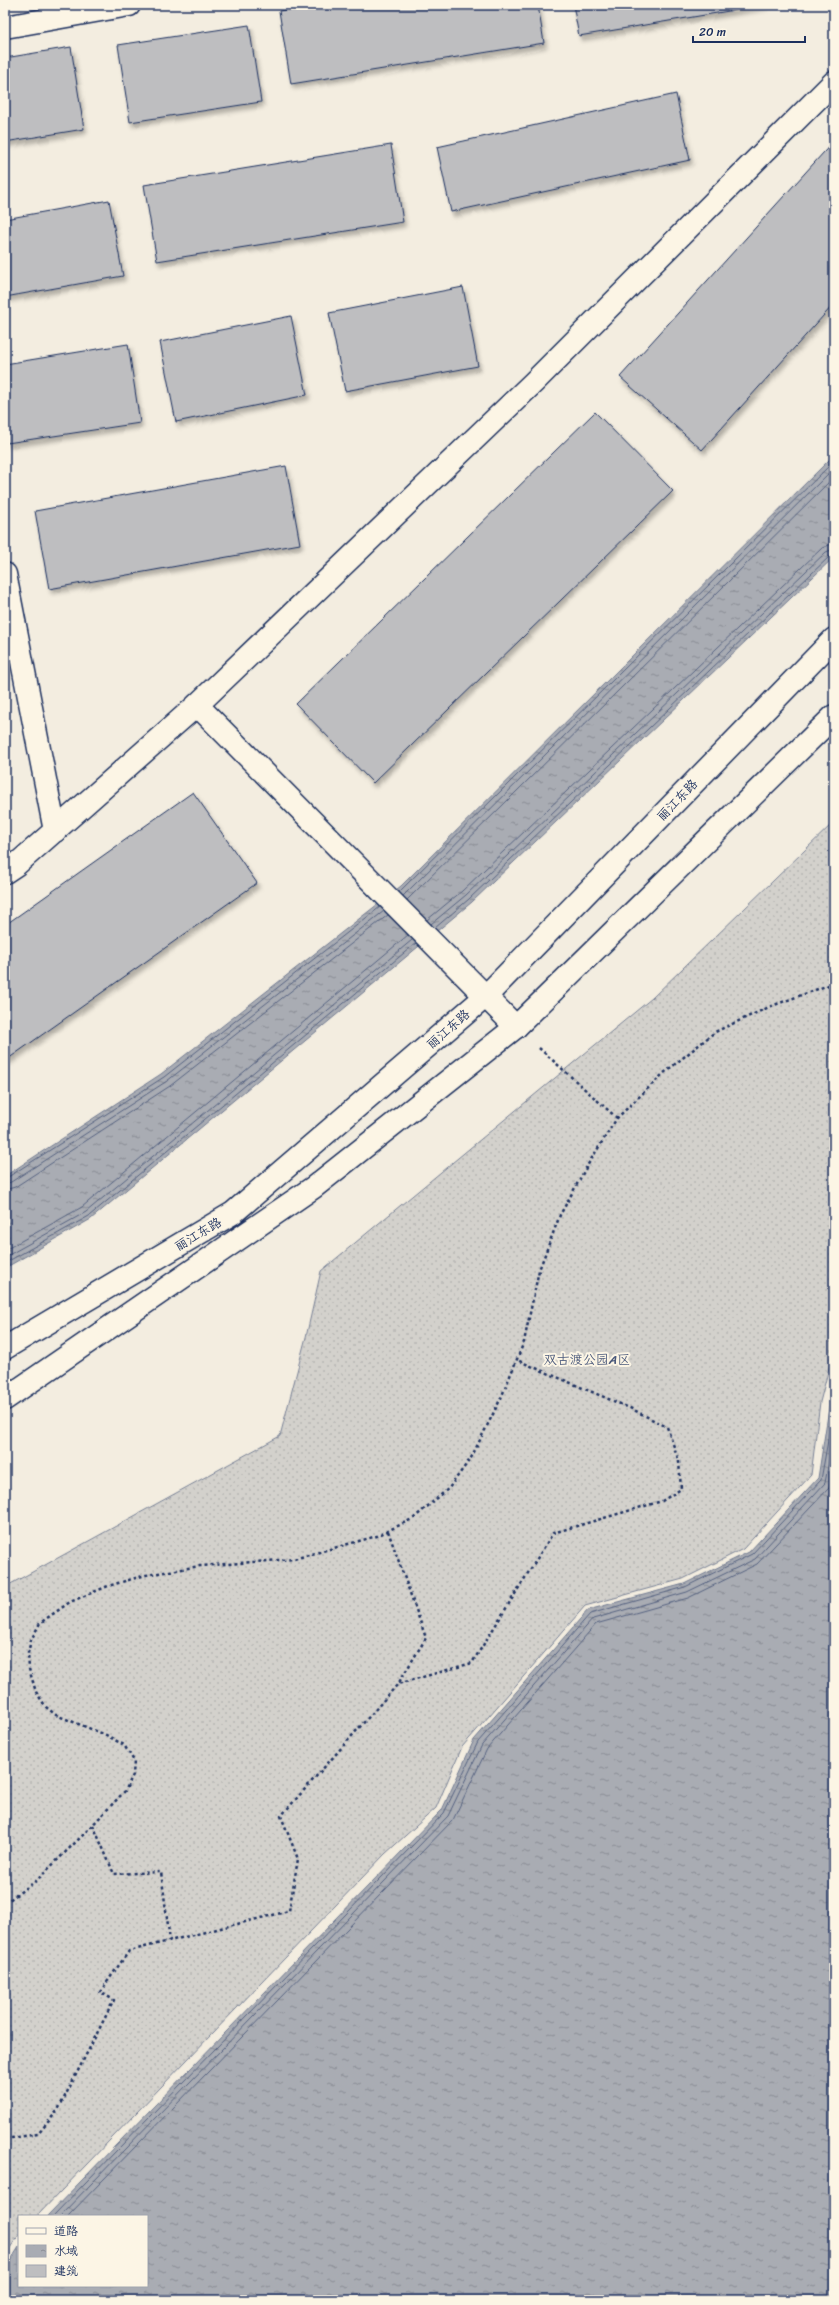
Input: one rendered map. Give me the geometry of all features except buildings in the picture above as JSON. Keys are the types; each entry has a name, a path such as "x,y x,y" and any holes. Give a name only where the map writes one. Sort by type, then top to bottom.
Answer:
{"main road":[{"path":"5,27 129,5"},
{"path":"5,872 55,831 197,705 534,382 834,82"},
{"path":"5,574 55,831"},
{"name":"丽江东路","path":"5,1348 234,1213 485,995 834,639"},
{"path":"197,705 516,1027"},
{"name":"丽江东路","path":"5,1399 314,1187 516,1027 834,716"}],"path":[{"path":"5,1903 36,1881 93,1825 125,1791 133,1775 134,1761 124,1745 106,1735 56,1716 46,1707 36,1692 29,1669 28,1653 31,1640 40,1623 70,1602 108,1586 146,1575 200,1566 294,1559 376,1536 414,1518 449,1488 471,1458 501,1398 524,1342 539,1270 560,1215 587,1166 617,1118 664,1073 715,1032 769,1007 834,983"},
{"path":"516,1027 617,1118"},
{"path":"398,1684 472,1663 553,1533 662,1501 681,1489 679,1461 667,1427 632,1409 517,1360"},
{"path":"5,2139 38,2134 58,2110 114,2000 100,1992 129,1951 289,1911 298,1858 281,1816 398,1684 426,1638 388,1531"},
{"path":"93,1825 114,1874 161,1872 170,1941"}],"green space":[{"name":"双古渡公园A区","path":"834,822 834,1360 830,1364 820,1402 811,1475 743,1549 683,1579 585,1606 462,1747 436,1808 385,1854 38,2215 18,2215 18,2236 5,2255 5,1587 280,1436 306,1337 321,1271 652,998"}],"water":[{"path":"834,455 834,557 472,902 91,1219 5,1268 5,1176 161,1074 401,886"},
{"path":"834,1394 834,2300 5,2300 5,2269 18,2249 18,2287 148,2287 148,2215 48,2215 442,1810 474,1740 588,1610 684,1584 749,1552 818,1478 829,1408"}]}
